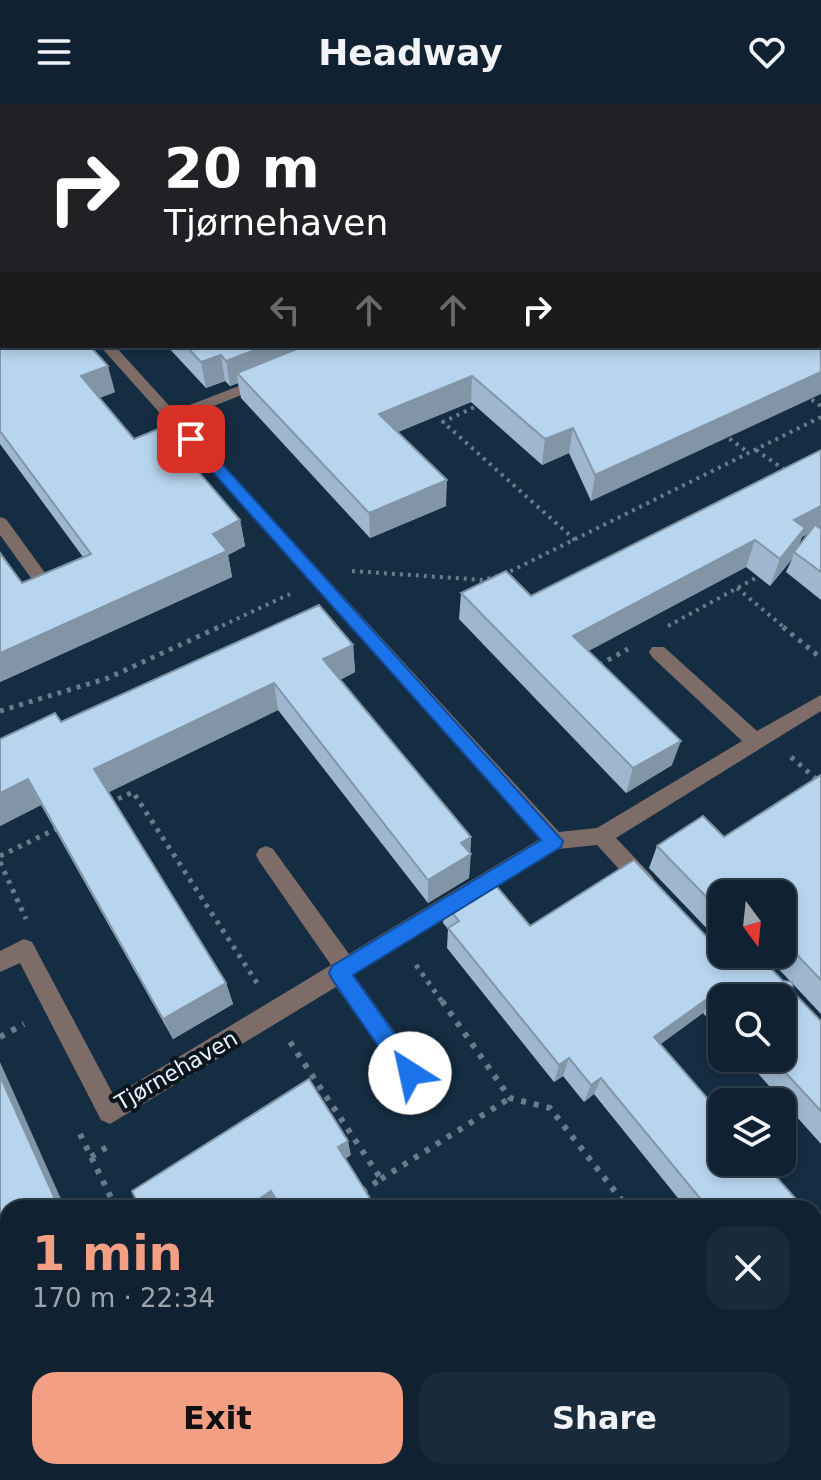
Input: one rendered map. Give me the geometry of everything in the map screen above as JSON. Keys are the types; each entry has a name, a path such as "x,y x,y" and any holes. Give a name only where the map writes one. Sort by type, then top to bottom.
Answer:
{"street":[{"path":"109,348 554,841"},
{"path":"172,417 271,379"},
{"path":"0,523 47,588"},
{"path":"658,642 756,742"},
{"name":"Tjørnehaven","path":"24,949 110,1112 554,841 601,836 821,702"},
{"path":"601,836 664,903"},
{"path":"266,855 428,1098"},
{"path":"0,962 24,949"}],"path":[{"path":"796,389 821,406"},
{"path":"475,399 481,404 443,422 575,540"},
{"path":"0,711 108,678 319,580 354,571 484,580 507,573 821,417"},
{"path":"713,426 749,453"},
{"path":"756,450 795,477"},
{"path":"658,642 765,572"},
{"path":"507,573 517,583"},
{"path":"737,588 821,658"},
{"path":"599,665 632,646"},
{"path":"589,654 610,675"},
{"path":"106,805 133,792 276,1011"},
{"path":"0,856 66,824"},
{"path":"0,862 27,916 24,949"},
{"path":"396,938 510,1098 550,1108 622,1200"},
{"path":"286,1036 381,1179"},
{"path":"350,1200 510,1098"},
{"path":"91,1157 117,1141"}],"building":[{"path":"0,348 92,348 108,366 81,376 134,439 161,428 240,520 213,534 227,551 0,653 0,553 22,583 91,554 0,431"},
{"path":"188,348 260,348 226,361 221,355 201,362"},
{"path":"299,348 821,348 821,372 595,475 573,428 545,439 472,376 379,414 447,480 369,513 237,373"},
{"path":"821,450 821,506 794,520 805,528 780,559 755,540 573,636 681,741 633,768 461,593 506,571 531,596"},
{"path":"815,525 821,529 821,572 794,552"},
{"path":"319,605 353,645 323,659 471,837 461,843 471,854 428,880 274,683 94,769 226,983 163,1019 28,779 0,793 0,739 55,713 61,722"},
{"path":"821,775 821,980 796,954 796,880 708,880 708,899 657,846 703,816 724,837"},
{"path":"634,860 708,937 708,968 771,968 783,981 792,982 708,984 708,998 654,1037 708,1099 708,1176 775,1176 797,1200 701,1200 601,1078 591,1085 569,1058 559,1065 448,928 459,921 444,903 488,876 530,926"},
{"path":"796,995 821,1021 821,1111 785,1072 796,1072"},
{"path":"0,1076 55,1200 0,1200"},
{"path":"309,1079 348,1141 338,1147 371,1200 276,1200 271,1191 258,1200 136,1200 132,1191"}],"route":[{"path":"191,439 554,841 339,973 410,1073"}]}
